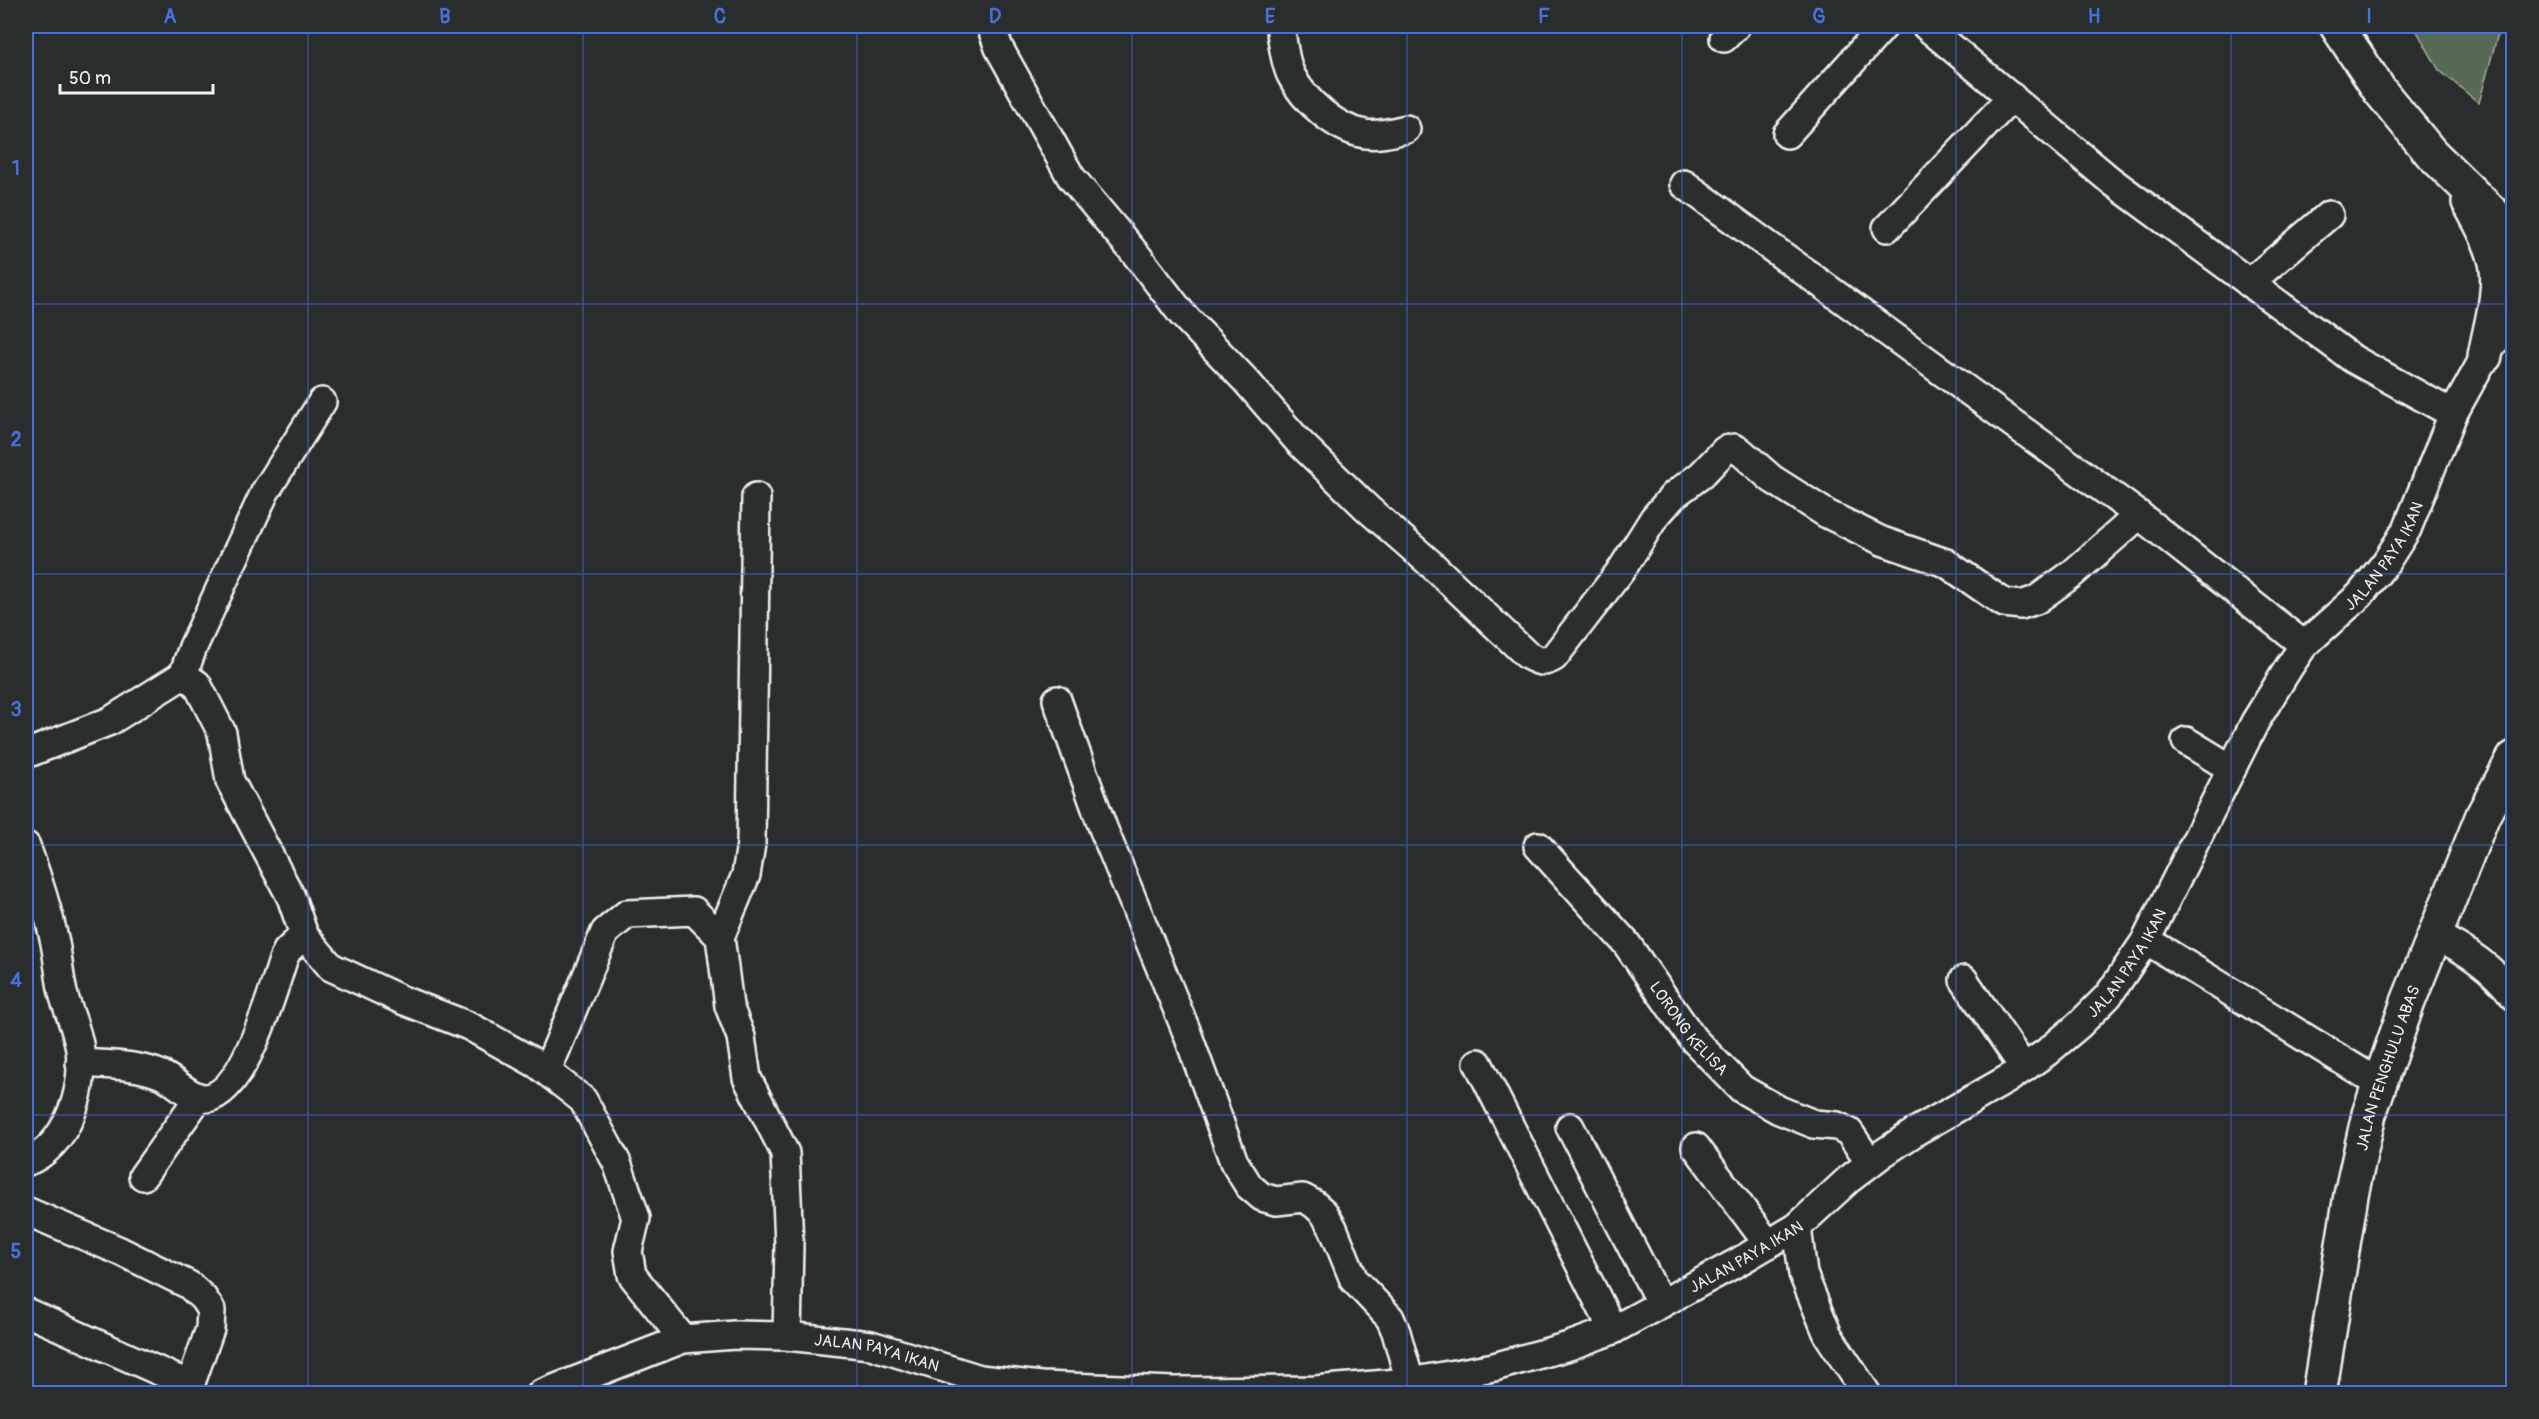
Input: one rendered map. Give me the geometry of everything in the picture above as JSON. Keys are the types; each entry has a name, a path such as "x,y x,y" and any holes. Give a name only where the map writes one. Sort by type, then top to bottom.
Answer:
{"main road":[{"path":"2337,26 2379,91 2431,153 2514,234"},
{"path":"2379,91 2514,204"},
{"path":"2455,177 2482,227 2496,263 2496,293 2485,356"},
{"name":"JALAN PENGHULU ABAS","path":"2319,1394 2351,1195 2369,1114 2435,934 2483,815 2514,758"}],"street":[{"path":"991,26 999,48 1071,177 1139,258 1182,314 1306,448 1368,509 1431,564 1527,655 1538,661 1547,662 1554,657 1622,569 1654,518 1674,495 1701,475 1725,450 1734,448 1740,451 1772,479 1827,514 1882,541 1946,563 2004,603 2021,605 2036,600 2072,574 2139,515"},
{"path":"1280,26 1290,73 1312,102 1329,116 1346,128 1365,134 1386,134 1406,129"},
{"path":"1787,134 1884,26"},
{"path":"1926,26 2110,180 2249,283 2353,359 2453,414"},
{"path":"1887,228 2012,98"},
{"path":"1684,184 2139,515 2304,645"},
{"path":"2249,283 2330,215"},
{"name":"JALAN PAYA IKAN","path":"542,1394 683,1340 735,1335 787,1336 871,1345 980,1379 1041,1386 1210,1391 1315,1390 1410,1382 1494,1367 1569,1346 1613,1330 1662,1304 1797,1227 1870,1163 1918,1130 2024,1068 2079,1025 2108,996 2146,940 2255,722 2304,645 2360,595 2386,562 2407,529 2453,414 2485,356 2514,314"},
{"path":"26,754 110,721 183,675 193,647 266,492 322,402"},
{"path":"756,497 751,844 746,875 720,937 729,1006 741,1037 747,1078 785,1153 789,1244 787,1336"},
{"path":"183,675 197,684 222,733 230,781 291,897 304,935 332,967 402,1000 469,1026 547,1071 583,1100 617,1163 636,1218 628,1251 632,1275 683,1340"},
{"path":"1057,700 1103,828 1186,1029 1234,1162 1249,1186 1262,1197 1276,1201 1303,1198 1324,1213 1333,1228 1354,1280 1390,1318 1410,1382"},
{"path":"2186,741 2232,769"},
{"path":"26,846 39,881 54,938 63,993 80,1051 80,1080 73,1107 60,1135 47,1152 26,1162"},
{"name":"LORONG KELISA","path":"1538,846 1626,943 1693,1039 1742,1089 1779,1110 1814,1124 1837,1126 1849,1131 1870,1163"},
{"path":"547,1071 605,932 627,914 694,912 720,937"},
{"path":"2435,934 2468,952 2498,975 2514,996"},
{"path":"80,1063 139,1068 162,1075 198,1097 208,1098 219,1092 243,1066 252,1049 282,960 287,951 304,935"},
{"path":"2146,940 2379,1083"},
{"path":"1964,980 2024,1068"},
{"path":"1478,1063 1613,1330"},
{"path":"143,1176 198,1097"},
{"path":"1570,1127 1662,1304"},
{"path":"1696,1147 1768,1244"},
{"path":"26,1211 120,1251 189,1285 203,1298 211,1310 210,1329 188,1389 26,1312"},
{"path":"1797,1227 1803,1274 1828,1335 1867,1394"}],"green space":[{"path":"2414,26 2500,26 2479,103 2439,70"}]}
